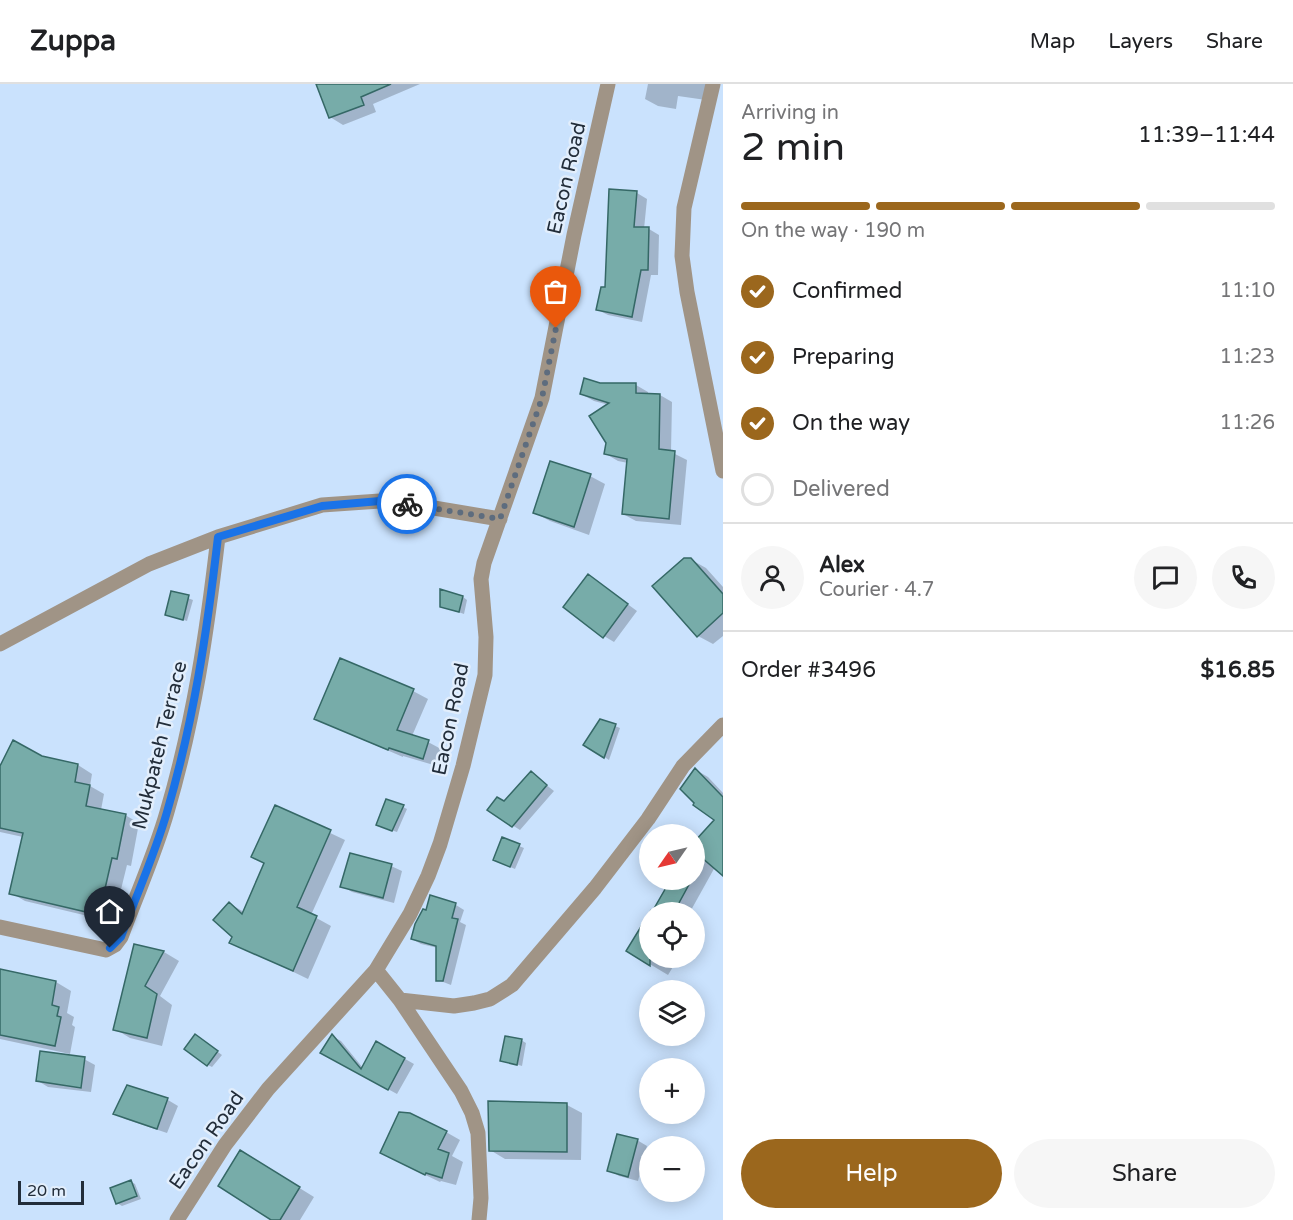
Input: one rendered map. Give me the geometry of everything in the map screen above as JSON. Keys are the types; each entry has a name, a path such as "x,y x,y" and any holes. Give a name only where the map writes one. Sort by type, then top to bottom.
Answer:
{"street":[{"name":"Eacon Road","path":"177,1220 225,1145 268,1089 376,970 410,914 428,876 463,766 485,675 486,637 481,579 484,562 542,398 574,235 608,84"},
{"path":"713,84 684,208 682,256 687,292 723,471"},
{"path":"0,644 149,564 218,537 322,506 368,502 416,505 500,519"},
{"name":"Mukpateh Terrace","path":"0,927 106,950 115,945 121,937 167,814 190,724 207,633 218,537"},
{"path":"400,1000 454,1005 474,1003 490,999 512,985 595,888 648,819 683,766 723,725"},
{"path":"376,970 400,1000 461,1091 472,1113 478,1133 481,1198 479,1220"}],"building":[{"path":"316,84 391,84 361,97 364,105 329,118"},
{"path":"609,189 637,191 634,227 649,227 648,270 641,270 632,317 596,310 601,287 605,287"},
{"path":"584,378 600,383 636,383 636,393 660,394 659,449 675,451 669,519 622,514 627,459 604,454 606,443 589,416 609,403 580,394"},
{"path":"550,461 591,474 574,527 533,513"},
{"path":"684,558 691,558 723,594 723,613 697,637 652,586"},
{"path":"588,574 628,604 603,638 563,607"},
{"path":"440,589 463,596 459,612 440,607"},
{"path":"171,591 189,595 183,620 165,615"},
{"path":"340,658 414,689 397,730 429,740 423,759 389,748 388,750 314,719"},
{"path":"600,719 616,724 604,758 583,745"},
{"path":"13,740 42,756 78,764 75,782 90,785 86,806 126,814 117,859 112,858 99,915 9,894 23,833 0,828 0,766"},
{"path":"695,768 723,797 723,876 705,860 705,830 714,820 693,805 694,803 680,789"},
{"path":"531,771 547,785 512,827 487,810 497,797 504,801"},
{"path":"386,799 404,805 392,831 376,825"},
{"path":"275,805 331,830 297,907 317,916 293,971 229,943 232,937 213,920 229,902 242,914 264,863 251,857"},
{"path":"502,837 520,844 510,867 493,860"},
{"path":"350,853 392,864 383,898 340,887"},
{"path":"665,890 686,890 679,902 658,902"},
{"path":"430,895 456,903 452,918 458,919 443,981 436,981 436,946 411,939 415,924 423,909 426,910"},
{"path":"639,930 639,959 626,951"},
{"path":"134,944 164,951 145,986 157,994 147,1038 113,1030"},
{"path":"0,969 56,981 52,1005 59,1007 57,1016 61,1017 55,1046 0,1035"},
{"path":"195,1034 218,1051 207,1066 184,1049"},
{"path":"332,1034 361,1069 376,1041 405,1058 388,1090 320,1053"},
{"path":"505,1036 522,1039 517,1065 500,1061"},
{"path":"40,1051 85,1057 81,1088 36,1081"},
{"path":"127,1085 168,1098 157,1129 113,1114"},
{"path":"488,1101 567,1103 567,1152 489,1151"},
{"path":"399,1112 410,1113 447,1131 438,1149 449,1153 442,1178 426,1173 425,1175 380,1153"},
{"path":"617,1134 638,1139 628,1177 607,1171"},
{"path":"240,1150 300,1187 280,1220 271,1220 218,1186"},
{"path":"131,1180 137,1196 116,1204 110,1188"}],"way so far":[{"path":"407,504 500,519 542,398 556,328"}],"route":[{"path":"110,948 121,937 167,814 190,724 203,656 218,537 322,506 380,501 407,504"}]}
